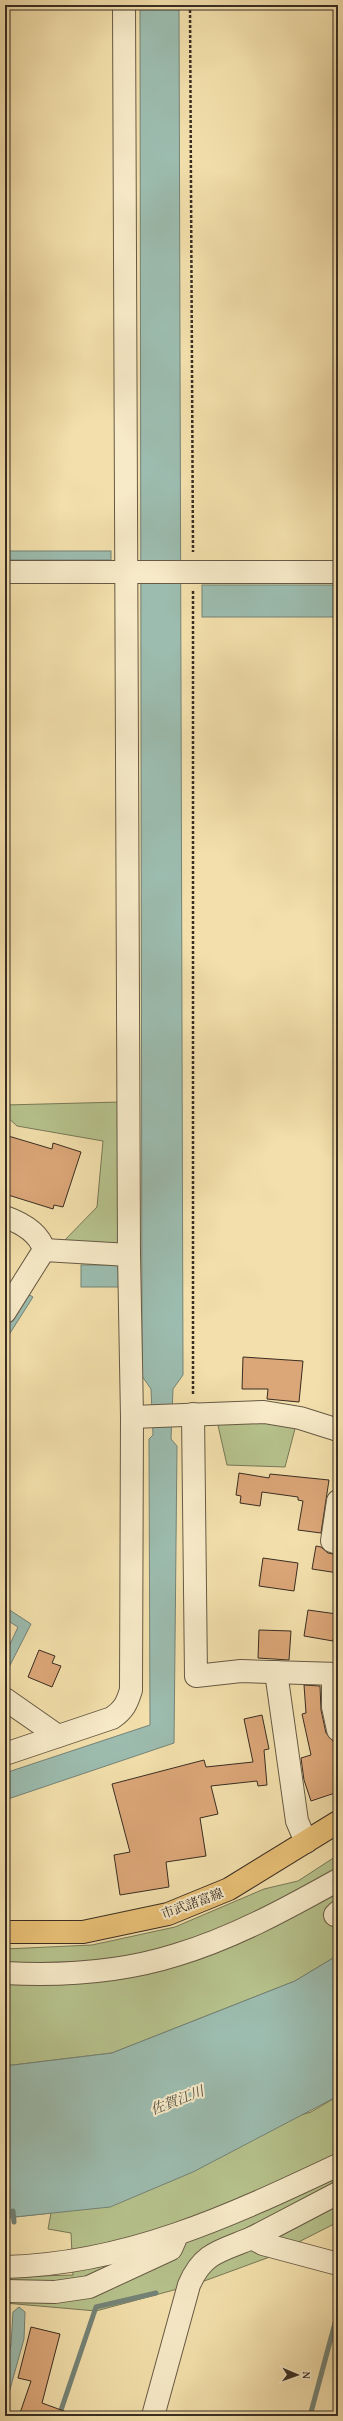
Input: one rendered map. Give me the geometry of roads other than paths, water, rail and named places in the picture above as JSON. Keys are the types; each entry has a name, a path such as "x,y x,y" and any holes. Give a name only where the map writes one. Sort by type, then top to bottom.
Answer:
{"main road":[{"name":"市武諸富線","path":"5,1932 83,1932 168,1914 229,1890 338,1822"}],"street":[{"path":"5,1754 112,1718 122,1712 128,1703 131,1690 138,1417 129,1255 132,572 124,5"},
{"path":"5,572 338,572"},
{"path":"5,1217 20,1222 41,1239 44,1250 5,1312"},
{"path":"44,1250 129,1255"},
{"path":"138,1417 264,1412 300,1418 338,1430"},
{"path":"189,1414 196,1676 241,1671 335,1674 333,1707 338,1730"},
{"path":"338,1501 332,1541 338,1543"},
{"path":"276,1672 298,1821 306,1842"},
{"path":"5,1699 58,1736"},
{"path":"5,1973 29,1974 104,1970 175,1956 236,1933 338,1880"},
{"path":"5,2268 82,2260 177,2236 256,2203 338,2165"},
{"path":"153,2416 189,2285 196,2269 208,2256 252,2238 338,2193"},
{"path":"5,2291 56,2292 89,2287 171,2249 177,2236"},
{"path":"252,2238 263,2244 338,2264"}],"water":[{"path":"140,5 179,5 183,1375 173,1389 171,1439 177,1446 174,1743 5,1800 5,1773 150,1725 149,1439 153,1435 151,1389 142,1376"},
{"path":"5,551 111,551 111,560 5,560"},
{"path":"202,585 338,585 338,617 202,617"},
{"path":"81,1265 120,1265 120,1287 81,1287"},
{"path":"23,1291 33,1297 5,1341 5,1320"},
{"path":"5,1607 31,1624 5,1675 5,1655 18,1627 5,1619"},
{"name":"佐賀江川","path":"338,1955 338,2096 193,2172 110,2207 5,2218 5,2066 112,2053 295,1981"},
{"path":"19,2307 25,2312 24,2339 5,2407 5,2364 11,2345 13,2312"}],"waterway":[{"path":"13,2211 14,2222"},
{"path":"59,2416 96,2307 156,2293"},
{"path":"310,2416 338,2312"}]}
